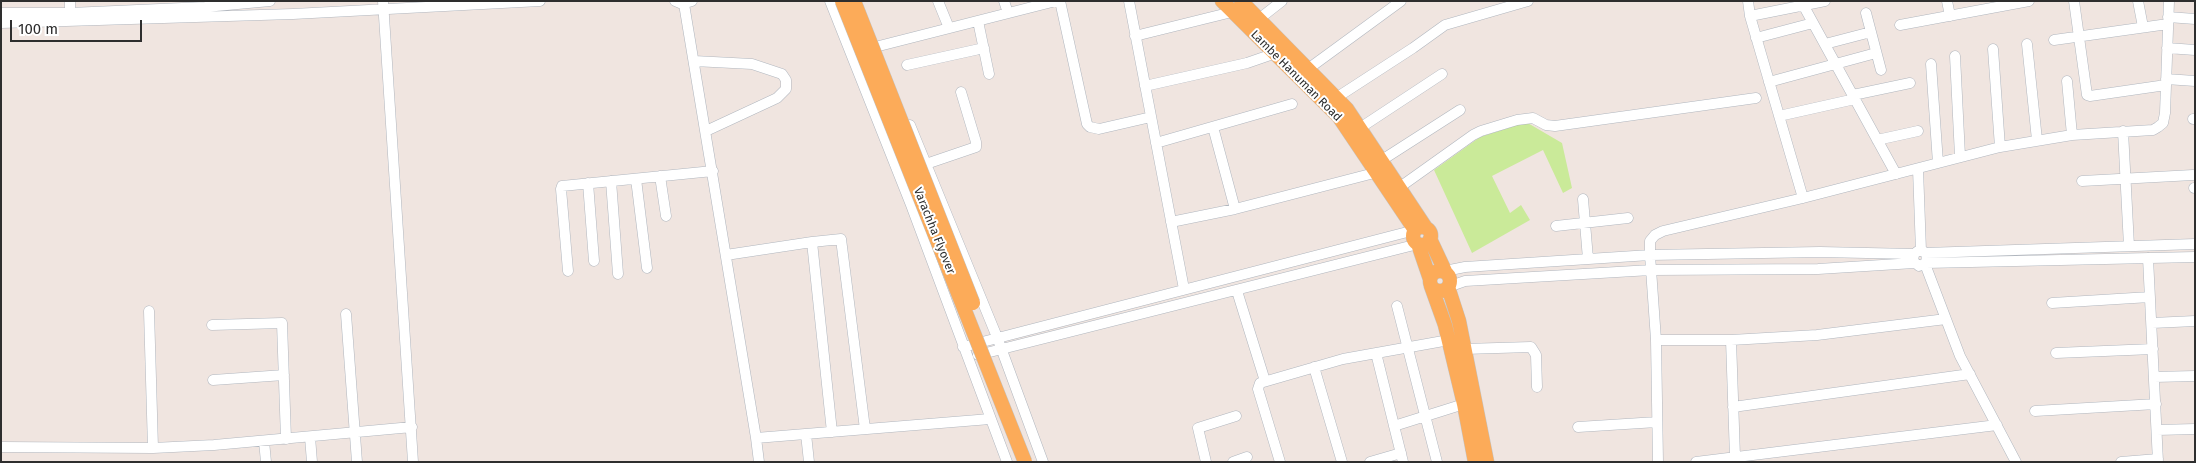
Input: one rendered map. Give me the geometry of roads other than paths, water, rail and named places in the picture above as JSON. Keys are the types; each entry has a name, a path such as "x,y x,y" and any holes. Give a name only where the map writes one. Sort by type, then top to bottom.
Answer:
{"main road":[{"name":"Varachha Flyover","path":"854,1 1033,462"},
{"name":"Lambe Hanuman Road","path":"1222,1 1236,6 1259,19 1347,109 1422,235"},
{"name":"Varachha Flyover","path":"834,3 1025,462"},
{"name":"Lambe Hanuman Road","path":"1236,6 1273,54 1339,117 1400,187 1422,235"},
{"path":"1422,235 1449,276 1448,287 1459,321 1487,462"},
{"path":"1422,235 1430,283 1449,340 1475,462"},
{"path":"1430,283 1435,271 1445,271"},
{"path":"1430,283 1439,291 1448,287"}],"street":[{"path":"70,1 70,13"},
{"path":"1,13 70,13 114,6 270,1"},
{"path":"1,23 540,1"},
{"path":"821,1 834,3 1006,462"},
{"path":"861,1 1002,349 1044,462"},
{"path":"938,1 949,28"},
{"path":"1004,1 1008,13"},
{"path":"879,46 1058,1 1087,124 1090,127 1099,129 1151,117"},
{"path":"1129,1 1184,289"},
{"path":"1259,19 1282,1"},
{"path":"1308,69 1401,1"},
{"path":"1336,98 1445,25 1528,1"},
{"path":"1748,1 1756,38 1803,198"},
{"path":"1750,16 1803,3 1825,1"},
{"path":"1947,1 1950,16"},
{"path":"1900,25 2029,1"},
{"path":"2074,1 2087,94 2090,96 2166,82 2195,81"},
{"path":"2138,1 2143,27"},
{"path":"1658,462 1656,340 1650,255 1650,241 1655,235 1663,231 1803,198 2000,147 2072,135 2154,130 2163,123 2165,113 2169,1"},
{"path":"683,2 713,171 756,438 758,462"},
{"path":"1803,3 1896,174"},
{"path":"384,6 413,462"},
{"path":"1136,36 1236,6"},
{"path":"1866,13 1881,70"},
{"path":"2054,40 2143,27 2168,20 2195,19"},
{"path":"978,21 989,74"},
{"path":"1756,38 1813,23"},
{"path":"1825,44 1871,32"},
{"path":"2026,44 2037,140"},
{"path":"907,65 984,48"},
{"path":"2167,48 2195,50"},
{"path":"1993,49 2000,147"},
{"path":"1769,82 1876,52"},
{"path":"1145,86 1247,63 1273,54"},
{"path":"1955,56 1960,156"},
{"path":"694,61 752,64 782,74 786,80 786,89 778,98 706,130"},
{"path":"1931,64 1938,163"},
{"path":"1360,128 1442,74"},
{"path":"2067,81 2072,135"},
{"path":"1779,116 1910,83"},
{"path":"926,164 976,147 961,92"},
{"path":"1400,187 1472,135 1517,120 1533,118 1546,125 1555,126 1756,98"},
{"path":"1156,143 1292,104"},
{"path":"1171,222 1235,209 1383,167 1460,110"},
{"path":"1213,127 1235,209"},
{"path":"1877,140 1918,131"},
{"path":"2123,131 2129,246"},
{"path":"1918,169 1921,258 1960,356 2016,462"},
{"path":"568,271 561,187 565,185 713,171"},
{"path":"2082,181 2193,175"},
{"path":"660,176 666,216"},
{"path":"636,179 647,268"},
{"path":"610,181 618,274"},
{"path":"588,183 594,261"},
{"path":"1583,199 1588,259"},
{"path":"1556,226 1628,218"},
{"path":"963,347 1184,289 1422,235"},
{"path":"968,358 1237,291 1422,235"},
{"path":"726,255 841,239 865,429"},
{"path":"812,242 832,432"},
{"path":"1448,287 1465,281 1651,270 1818,269 1921,258 2195,244"},
{"path":"1445,271 1465,267 1650,255 1820,252 1921,258 2195,257"},
{"path":"2121,462 2158,460 2148,258"},
{"path":"1237,291 1265,381"},
{"path":"2052,303 2150,297"},
{"path":"1397,306 1437,462"},
{"path":"149,311 154,448"},
{"path":"346,314 357,462"},
{"path":"1656,340 1731,340 1817,335 1946,319"},
{"path":"2152,323 2195,321"},
{"path":"212,325 281,322 286,439"},
{"path":"1280,462 1258,388 1260,383 1376,353 1449,340"},
{"path":"1731,340 1734,457"},
{"path":"1464,349 1532,347 1536,355 1537,387"},
{"path":"2056,353 2153,349"},
{"path":"1370,462 1402,458 1376,353"},
{"path":"1314,368 1342,462"},
{"path":"1733,407 1970,374"},
{"path":"213,380 284,376"},
{"path":"2154,377 2195,376"},
{"path":"1394,426 1464,404"},
{"path":"2035,411 2156,404"},
{"path":"1206,462 1198,428 1236,416"},
{"path":"756,438 990,418"},
{"path":"1578,427 1657,422"},
{"path":"1696,462 1997,425"},
{"path":"1,447 154,448 264,441 412,427"},
{"path":"2157,430 2195,429"},
{"path":"806,434 809,462"},
{"path":"310,437 312,462"},
{"path":"264,441 266,462"},
{"path":"1233,462 1247,457"}]}
